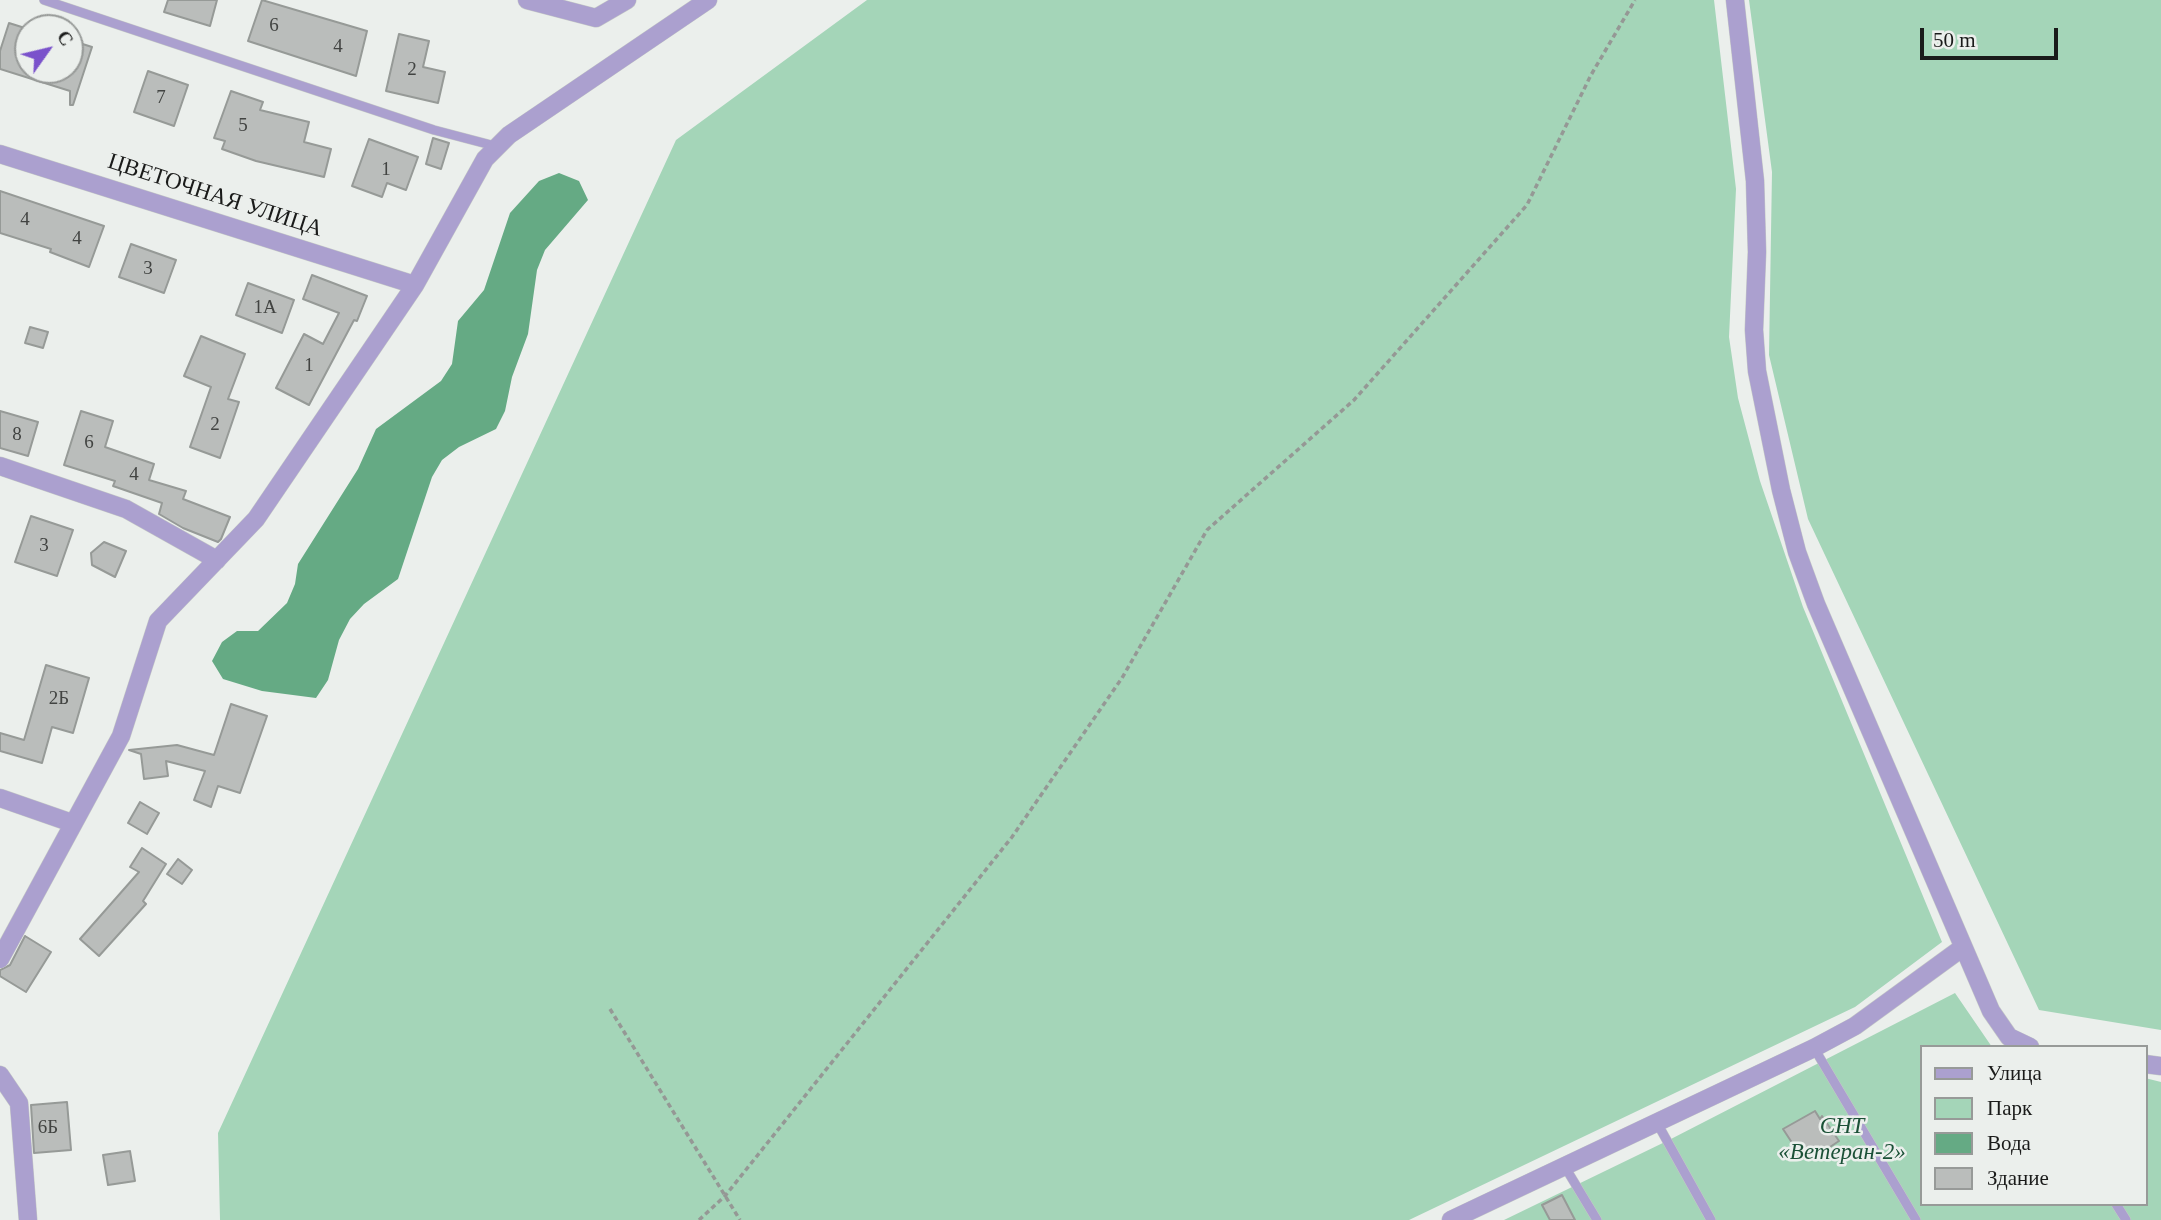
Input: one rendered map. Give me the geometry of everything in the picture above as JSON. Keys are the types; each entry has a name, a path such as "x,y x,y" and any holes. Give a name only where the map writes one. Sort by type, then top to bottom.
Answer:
{"street":[{"path":"527,0 596,18 627,0"},
{"path":"0,959 121,736 158,621 256,519 415,285 485,159 495,146 708,0"},
{"path":"1735,0 1755,181 1756,371 1780,490 1816,604 1962,948 1991,1011 2012,1042"},
{"name":"ЦВЕТОЧНАЯ УЛИЦА","path":"0,154 415,285"},
{"path":"0,467 126,509 217,560"},
{"path":"0,799 72,823"},
{"path":"1451,1220 1814,1048 1855,1026 1962,948"},
{"path":"0,1075 19,1103 29,1220"}],"lane":[{"path":"44,0 434,130 495,146"},
{"path":"1814,1048 1916,1220"},
{"path":"1656,1122 1711,1220"},
{"path":"1564,1167 1597,1220"}],"path":[{"path":"699,1220 725,1196 1012,837 1122,678 1208,530 1354,400 1527,205 1591,75 1635,0"},
{"path":"610,1009 740,1220"}],"green space":[{"path":"867,0 1714,0 1736,189 1729,337 1738,398 1760,481 1803,607 1942,942 1855,1007 1409,1220 220,1220 218,1133 676,140"},
{"path":"1749,0 2161,0 2161,1030 2039,1010 1808,519 1769,355 1772,172"},
{"name":"СНТ «Ветеран-2»","path":"1955,993 1991,1045 1920,1045 1920,1206 2147,1206 2147,1078 2161,1082 2161,1220 1504,1220 1669,1140"}],"water":[{"path":"559,173 579,181 588,200 545,250 537,270 528,334 512,377 505,411 496,429 459,447 442,460 432,477 398,579 364,604 350,619 339,640 328,680 316,698 262,691 223,679 212,661 222,642 237,631 258,631 287,603 295,584 298,564 358,469 376,429 441,381 452,364 458,321 484,290 510,213 539,181"}],"building":[{"path":"168,0 217,0 210,26 164,12"},
{"path":"262,0 367,31 356,76 248,41"},
{"path":"9,23 14,25 14,73 0,69 0,51"},
{"path":"399,34 429,41 423,67 445,72 438,103 386,91"},
{"path":"84,44 92,47 84,71"},
{"path":"148,71 188,85 174,126 134,112"},
{"path":"48,84 80,84 73,105 70,105 70,91"},
{"path":"231,91 263,102 260,110 309,122 304,142 331,149 324,177 256,161 222,149 225,141 214,138"},
{"path":"433,138 449,143 441,169 426,164"},
{"path":"369,139 418,157 406,190 387,183 382,197 352,186"},
{"path":"0,191 104,226 89,267 50,252 51,249 0,233"},
{"path":"131,244 176,260 164,293 119,277"},
{"path":"312,275 367,296 357,321 354,320 309,405 276,388 304,334 323,344 339,313 303,299"},
{"path":"248,283 294,300 282,333 236,315"},
{"path":"30,327 48,332 43,348 25,343"},
{"path":"201,336 245,354 228,399 239,402 220,458 190,447 211,387 184,376"},
{"path":"0,411 38,422 28,456 0,448"},
{"path":"81,411 113,421 105,447 154,464 149,480 186,491 183,499 230,517 221,539 218,542 183,528 159,514 162,503 113,486 115,481 64,465"},
{"path":"31,516 73,530 57,576 15,562"},
{"path":"104,542 126,551 115,577 92,565 91,553"},
{"path":"46,665 89,678 73,733 52,727 42,763 0,751 0,733 24,740"},
{"path":"231,704 267,716 240,793 218,786 211,807 194,800 205,771 166,761 168,776 144,779 141,754 129,750 177,745 214,755"},
{"path":"140,802 159,813 147,834 128,823"},
{"path":"142,848 166,864 143,901 146,904 99,956 80,939 139,872 130,867"},
{"path":"178,859 192,870 182,884 167,874"},
{"path":"25,936 51,952 26,992 0,976 0,970 10,965"},
{"path":"67,1102 71,1150 34,1153 31,1105"},
{"path":"1815,1111 1820,1119 1822,1116 1839,1141 1818,1155 1814,1150 1802,1158 1783,1129"},
{"path":"130,1151 135,1181 108,1185 103,1155"},
{"path":"1562,1195 1575,1220 1550,1220 1542,1205"}]}
